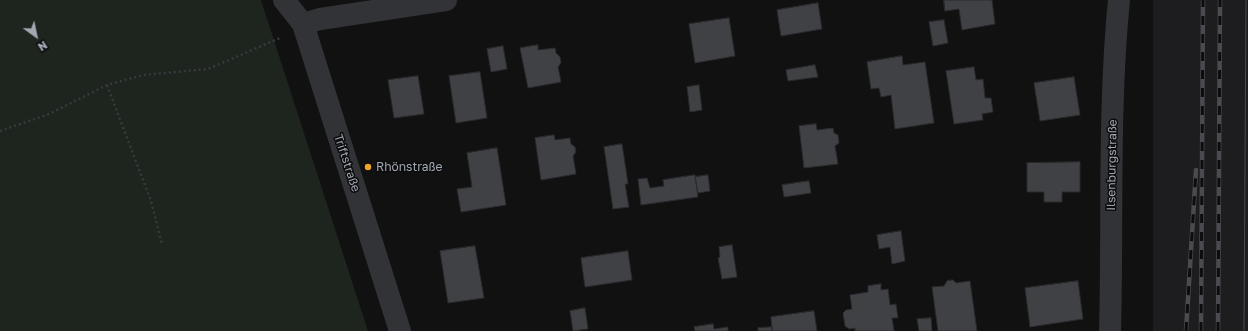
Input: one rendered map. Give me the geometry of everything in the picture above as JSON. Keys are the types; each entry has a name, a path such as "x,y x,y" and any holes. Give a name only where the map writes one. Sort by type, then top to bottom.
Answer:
{"street":[{"name":"Triftstraße","path":"284,0 303,24 400,331"},
{"path":"303,24 320,19 446,0"},
{"name":"Ilsenburgstraße","path":"1110,331 1111,150 1115,42 1119,0"}],"path":[{"path":"0,131 49,114 107,85 143,75 208,69 277,40 303,24"},
{"path":"107,85 150,201 162,244"}],"shaded area":[{"path":"0,0 261,0 368,331 0,331"},
{"path":"1153,0 1248,0 1248,331 1153,331"}],"building":[{"path":"944,0 992,0 995,24 962,30 959,9 945,11"},
{"path":"818,3 822,29 781,36 777,10"},
{"path":"729,18 735,56 695,63 689,24"},
{"path":"944,20 948,43 933,46 929,22"},
{"path":"538,45 538,50 555,48 556,53 560,57 561,63 558,67 561,82 528,88 520,48"},
{"path":"503,46 507,69 491,72 487,49"},
{"path":"902,56 903,65 925,62 934,123 895,129 891,95 881,97 879,88 871,89 867,62"},
{"path":"815,65 818,77 788,81 786,70"},
{"path":"974,67 976,80 983,79 985,98 991,98 993,112 982,114 983,120 954,124 946,71"},
{"path":"480,72 487,118 456,123 449,76"},
{"path":"418,76 424,114 394,118 388,80"},
{"path":"1074,77 1080,115 1040,121 1034,83"},
{"path":"699,85 702,110 690,112 687,87"},
{"path":"816,124 817,130 833,128 834,133 838,135 839,143 835,146 838,164 804,168 799,126"},
{"path":"554,135 555,140 570,138 571,144 575,147 576,152 573,156 576,174 541,180 535,138"},
{"path":"622,144 628,184 625,184 629,207 613,209 604,147"},
{"path":"497,148 506,205 461,212 457,189 472,187 467,153"},
{"path":"1080,162 1080,192 1062,192 1062,202 1044,202 1044,192 1027,192 1027,163"},
{"path":"695,175 698,197 641,205 638,179 647,178 650,188 664,186 663,180"},
{"path":"708,175 710,191 698,193 695,177"},
{"path":"809,181 811,193 784,197 782,185"},
{"path":"901,231 905,261 892,264 890,247 879,249 877,235"},
{"path":"732,245 737,277 722,279 718,258 720,257 719,247"},
{"path":"475,246 484,298 448,303 440,251"},
{"path":"628,251 632,280 585,287 581,258"},
{"path":"953,280 956,283 970,281 977,331 938,331 932,287 944,286 947,281"},
{"path":"1078,281 1083,319 1030,327 1025,288"},
{"path":"881,284 881,290 888,289 890,305 896,304 898,318 892,318 894,331 855,331 855,328 849,329 845,326 843,313 846,310 852,309 850,295 868,292 868,286"},
{"path":"585,308 588,329 573,331 570,311"},
{"path":"814,311 817,331 772,331 771,317"},
{"path":"931,318 932,331 919,331 917,319"},
{"path":"713,324 714,329 728,327 728,331 695,331 694,327"},
{"path":"772,327 772,331 758,331 758,328"}],"tram line":[{"path":"1244,331 1246,0"}],"railway":[{"path":"1201,331 1203,0"},
{"path":"1218,331 1220,0"},
{"path":"1186,331 1196,170"}],"place":[{"name":"Rhönstraße","path":"368,167"}]}
